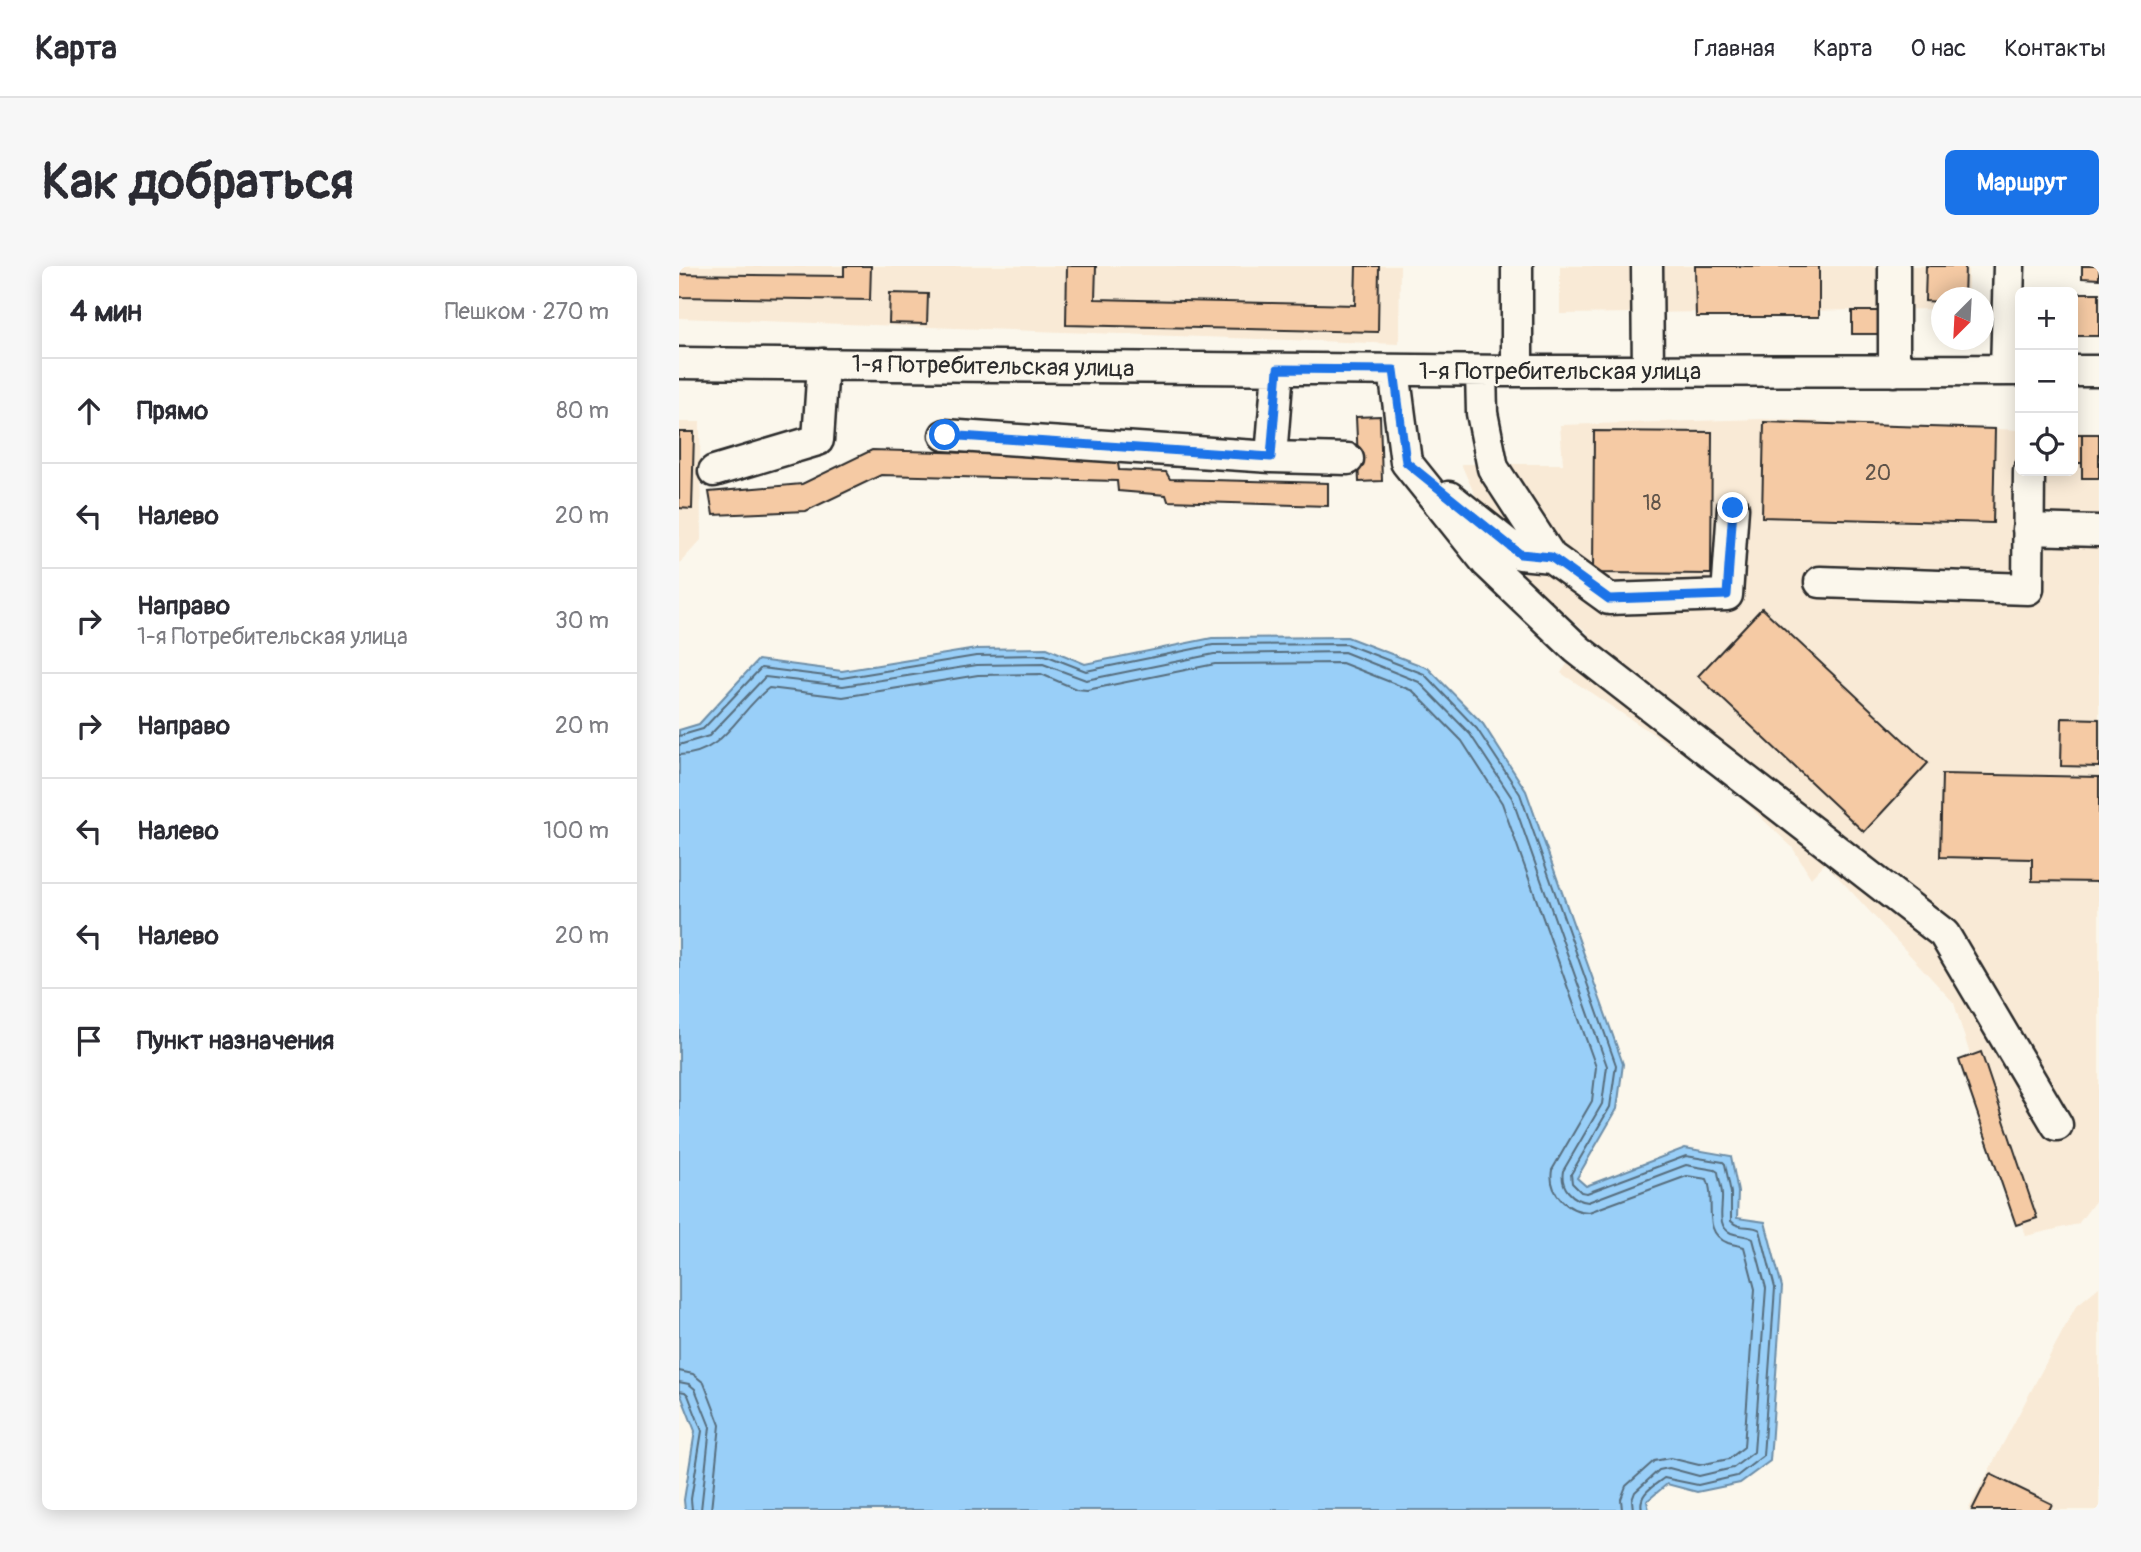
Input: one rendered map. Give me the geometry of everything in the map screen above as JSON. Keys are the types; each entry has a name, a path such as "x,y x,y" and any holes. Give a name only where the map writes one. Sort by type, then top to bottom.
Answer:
{"street":[{"path":"1517,266 1517,371"},
{"path":"1647,266 1648,371"},
{"path":"1894,266 1894,370"},
{"path":"2010,266 2013,370"},
{"name":"1-я Потребительская улица","path":"679,363 1481,371 2013,370"},
{"path":"714,471 818,440 823,364"},
{"path":"1271,457 1278,369"},
{"path":"1394,370 1406,462 1487,563 1577,649 1944,934 2057,1125"},
{"path":"2078,370 2099,371"},
{"path":"1481,371 1482,413 1493,468 1551,557 1609,599 1727,595 1733,508"},
{"path":"945,435 1271,457 1348,459"},
{"path":"1406,462 1520,554 1551,557"},
{"path":"1820,582 2028,589 2029,476"},
{"path":"2028,529 2099,531"}],"shaded area":[{"path":"679,266 1400,266 1399,344 679,318"},
{"path":"1560,266 1968,266 1968,287 1931,287 1931,309 1560,314"},
{"path":"1762,419 2015,430 2015,476 2078,476 2078,432 2099,433 2099,1196 2078,1224 2026,1236 1954,1003 1825,863 1811,878 1792,847 1718,777 1561,673 1588,633 1505,562 1461,464 1563,464 1560,425"},
{"path":"679,422 700,422 701,540 679,564"},
{"path":"2099,1287 2099,1510 1968,1510 2076,1306"}],"water":[{"path":"1347,637 1428,668 1483,724 1526,791 1623,1064 1617,1109 1577,1178 1586,1186 1685,1148 1731,1156 1738,1192 1737,1218 1765,1222 1782,1287 1770,1461 1740,1483 1697,1492 1667,1484 1647,1501 1649,1510 685,1510 684,1500 695,1431 679,1390 679,730 699,724 758,660 842,671 976,649 1047,648 1085,664 1212,638"}],"building":[{"path":"844,266 871,266 870,300 679,297 679,274 844,276"},
{"path":"1067,266 1096,266 1095,299 1355,305 1356,266 1379,266 1378,332 1066,325"},
{"path":"1695,266 1819,266 1819,317 1696,317"},
{"path":"1926,266 1965,266 1964,287 1931,287 1931,301 1925,301"},
{"path":"2082,266 2099,266 2099,279 2082,278"},
{"path":"890,293 928,294 927,324 889,323"},
{"path":"2078,293 2099,293 2099,336 2078,336"},
{"path":"1852,311 1890,311 1890,334 1852,334"},
{"path":"1380,416 1382,481 1359,482 1356,417"},
{"path":"1764,422 1995,429 1993,523 1762,517"},
{"path":"1594,431 1712,432 1711,574 1593,573"},
{"path":"679,432 694,432 692,509 679,508"},
{"path":"2078,434 2082,434 2082,463 2078,463"},
{"path":"2082,434 2099,434 2099,478 2082,478"},
{"path":"872,450 1117,457 1119,470 1166,472 1170,479 1328,483 1328,506 1168,501 1166,495 1118,491 1117,481 881,475 806,511 713,515 709,492 802,484"},
{"path":"1762,608 1928,763 1864,832 1698,676"},
{"path":"2062,718 2099,719 2099,767 2061,766"},
{"path":"1942,774 2099,777 2099,882 2032,881 2032,859 1940,857"},
{"path":"1981,1052 2037,1218 2016,1225 1959,1060"},
{"path":"1990,1474 2052,1504 2049,1510 1972,1510"}],"route":[{"path":"945,435 1271,457 1278,369 1394,370 1406,462 1520,554 1551,557 1609,599 1727,595 1733,508"}]}
